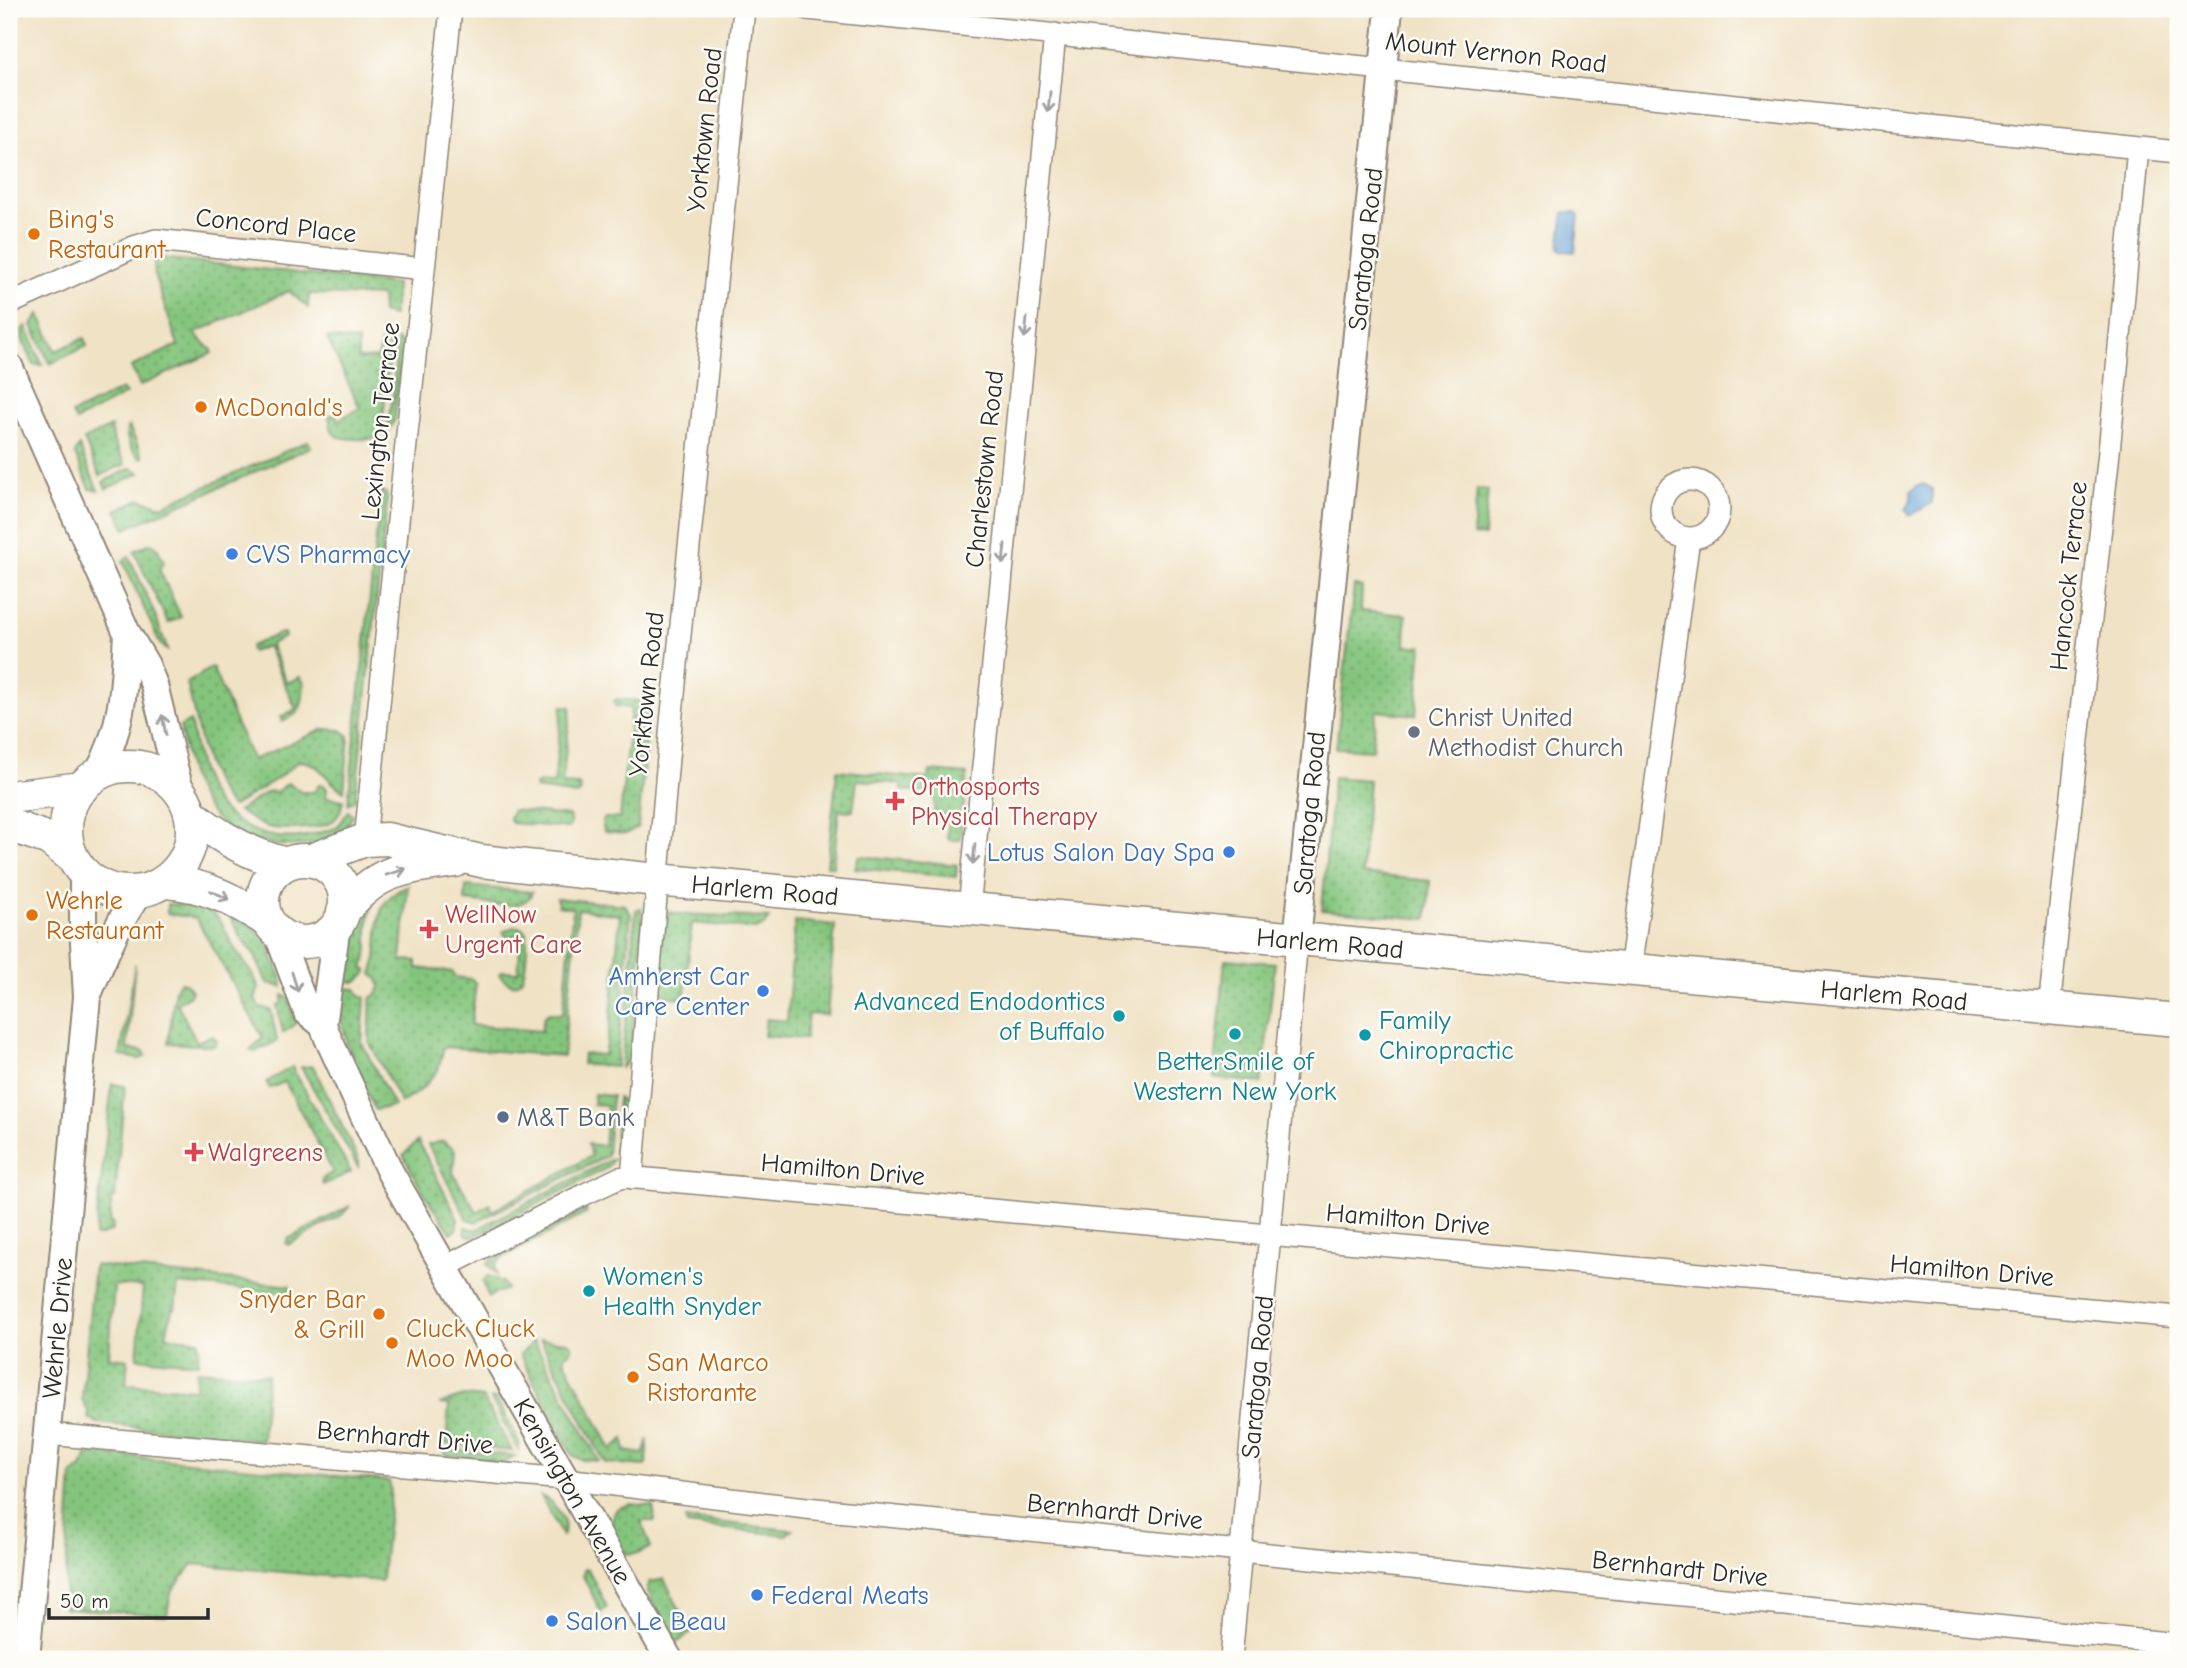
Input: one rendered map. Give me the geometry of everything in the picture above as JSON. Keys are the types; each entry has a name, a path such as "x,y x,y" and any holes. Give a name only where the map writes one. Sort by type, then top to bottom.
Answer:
{"main road":[{"path":"9,797 89,781 114,768 142,768 167,778 185,803 225,840 254,854 324,865 335,874 342,885 345,899 340,918 327,934 302,942 289,939 216,892 191,884 109,890 49,839 9,824"},
{"path":"77,865 67,838 66,820 72,803 89,781"},
{"path":"153,887 183,863 188,852 192,839 185,803"},
{"name":"Harlem Road","path":"298,862 365,840 400,841 481,861 657,880 2178,1020"},
{"name":"Harlem Road","path":"340,918 355,896 393,872 455,862 481,861"},
{"path":"273,927 264,909 263,896 267,883 275,872 298,862"}],"street":[{"name":"Lexington Terrace","path":"365,840 451,9"},
{"name":"Yorktown Road","path":"632,1178 657,880 744,9"},
{"name":"Mount Vernon Road","path":"808,9 2178,152"},
{"name":"Saratoga Road","path":"1231,1659 1297,940 1389,9"},
{"name":"Charlestown Road","path":"969,909 1055,34"},
{"name":"Hancock Terrace","path":"2049,1009 2109,452 2138,148"},
{"name":"Concord Place","path":"9,304 134,247 156,240 425,269"},
{"path":"9,366 127,633 146,665 154,685 185,803"},
{"path":"1630,971 1689,538"},
{"path":"89,781 110,751 118,725 127,633"},
{"name":"Wehrle Drive","path":"26,1659 87,996 77,865"},
{"name":"Wehrle Drive","path":"87,996 127,910 153,887"},
{"path":"323,1026 340,918"},
{"name":"Kensington Avenue","path":"273,927 307,1012 323,1026 390,1172 669,1659"},
{"path":"445,1267 618,1178 632,1178"},
{"name":"Hamilton Drive","path":"632,1178 2178,1317"},
{"name":"Bernhardt Drive","path":"47,1434 565,1479 806,1508 2178,1644"}],"green space":[{"path":"162,258 396,284 393,316 382,313 381,296 309,294 308,308 289,291 197,332 196,335 212,353 140,386 131,367 178,345 155,277 154,261"},
{"path":"39,314 56,351 84,338 87,346 50,364 32,325"},
{"path":"26,326 42,365 34,365 23,341 22,330"},
{"path":"327,338 358,341 358,359 378,358 381,341 391,344 379,437 348,439 333,433 329,416 335,413 338,420 360,408"},
{"path":"397,340 403,345 395,419 390,429 387,428 393,396"},
{"path":"122,389 126,394 76,421 72,414"},
{"path":"129,426 143,457 141,458 128,441"},
{"path":"111,427 114,443 125,464 100,476 84,440"},
{"path":"308,441 311,447 125,529 116,510 140,499 162,506"},
{"path":"79,446 98,490 90,489 75,454"},
{"path":"131,468 140,473 106,489 103,482"},
{"path":"1477,489 1488,490 1484,536 1473,535"},
{"path":"381,490 386,493 387,504 355,800 348,804"},
{"path":"151,543 156,546 164,562 159,569 181,617 168,623 134,551"},
{"path":"129,556 168,651 160,644 123,561"},
{"path":"1354,586 1362,587 1361,611 1406,615 1405,646 1422,646 1416,715 1376,711 1372,750 1336,748"},
{"path":"284,633 285,637 270,644 287,683 300,677 304,683 298,711 282,722 280,717 296,709 267,646 252,652 250,649 251,646"},
{"path":"212,667 252,760 324,729 341,730 349,736 344,791 314,765 299,761 278,778 232,807 214,781 208,765 187,683"},
{"path":"614,701 650,702 638,827 626,834 604,832 602,822 605,818 620,818 631,708 615,706"},
{"path":"562,706 571,707 562,784 579,785 581,792 577,795 536,789 535,785 554,784"},
{"path":"190,721 199,764 208,789 215,801 234,820 272,836 299,837 336,828 348,811 353,815 347,827 336,840 292,846 250,839 232,831 216,818 203,802 192,780 180,727"},
{"path":"837,770 929,779 930,771 967,774 960,840 949,840 947,837 949,816 934,814 935,793 902,790 902,784 857,780 853,811 839,810 833,866 827,866"},
{"path":"1333,777 1369,780 1362,874 1430,881 1427,919 1322,910"},
{"path":"288,783 301,792 314,792 319,785 324,785 327,789 326,797 343,800 338,816 321,826 288,829 262,825 238,811 268,791 276,792"},
{"path":"513,810 569,816 571,823 568,828 512,823 509,818"},
{"path":"859,856 957,865 956,877 855,868"},
{"path":"408,886 401,960 417,961 417,968 453,972 454,977 471,979 476,984 471,1025 541,1031 544,1017 549,1013 563,1014 573,908 558,906 557,898 625,905 631,914 616,1067 582,1064 583,1054 604,1055 610,1026 620,915 578,909 563,1056 444,1047 438,1070 422,1089 401,1103 369,1041 371,998 377,994 380,987 378,979 372,974 376,961 378,924 385,903"},
{"path":"466,886 532,892 528,899 521,903 492,904 465,901"},
{"path":"376,898 369,917 368,950 363,969 367,970 366,974 356,982 343,981 339,976 355,917"},
{"path":"167,904 198,907 218,918 259,987 255,1000 260,1007 271,1010 277,1041 255,1052 250,1050 263,1038 196,918 167,914"},
{"path":"641,908 643,921 630,1060 621,1068 636,910"},
{"path":"227,911 265,937 283,982 282,987 267,983 254,954 242,939"},
{"path":"668,912 769,918 765,925 755,929 692,923 685,993 680,998 665,996 659,988 663,934"},
{"path":"795,921 835,925 827,1015 808,1014 805,1039 764,1036 766,1019 787,1021"},
{"path":"515,926 524,929 527,934 524,973 521,981 516,984 509,983 499,974 502,971 518,972 521,937 505,936 503,932"},
{"path":"1225,959 1275,963 1262,1083 1214,1078"},
{"path":"135,964 127,1049 144,1051 146,1056 140,1059 120,1056"},
{"path":"180,982 185,983 192,991 177,1003 197,1042 212,1035 217,1041 214,1046 168,1043 175,989"},
{"path":"343,988 356,989 360,996 365,998 362,1043 394,1106 375,1110 361,1080 350,1053 340,1010 338,992"},
{"path":"283,995 288,997 296,1023 283,1033 277,1006 282,1003"},
{"path":"313,1066 359,1161 358,1167 301,1067"},
{"path":"292,1067 351,1172 323,1185 322,1179 333,1172 285,1082 270,1088 266,1082"},
{"path":"112,1084 125,1086 115,1198 112,1198 110,1223 113,1224 113,1230 95,1236"},
{"path":"594,1094 612,1096 607,1156 476,1222 467,1219 428,1145 443,1141 455,1150 453,1173 477,1212 490,1204 492,1211 591,1156 588,1144 604,1146 607,1105 593,1104"},
{"path":"618,1098 627,1104 623,1154 614,1153"},
{"path":"418,1141 458,1219 456,1230 451,1233 425,1195 403,1155"},
{"path":"614,1158 607,1168 474,1237 465,1232 465,1227 475,1230"},
{"path":"350,1206 342,1215 288,1245 286,1243 288,1239"},
{"path":"586,1209 587,1213 497,1261 497,1274 487,1264 496,1256"},
{"path":"94,1265 290,1286 289,1293 178,1284 175,1309 172,1309 166,1336 199,1340 198,1363 137,1358 143,1287 114,1285 109,1357 128,1359 126,1384 195,1389 197,1370 267,1375 262,1440 98,1423 88,1418 89,1413 82,1399"},
{"path":"488,1276 503,1282 507,1289 488,1297 483,1281"},
{"path":"540,1339 572,1345 565,1361 611,1449 624,1439 625,1451 643,1454 648,1439 646,1466 605,1463"},
{"path":"534,1341 599,1461 582,1460 572,1455 520,1355"},
{"path":"464,1396 483,1398 512,1451 446,1444 449,1405 439,1404"},
{"path":"491,1399 497,1399 520,1444 518,1450"},
{"path":"445,1449 515,1456 501,1464 491,1460 444,1455"},
{"path":"94,1453 389,1481 391,1491 381,1581 193,1564 171,1592 167,1615 64,1608 72,1474 82,1468 86,1456"},
{"path":"541,1496 560,1513 564,1525 562,1536"},
{"path":"630,1504 653,1506 655,1521 641,1521 651,1547 640,1553 625,1555 613,1531 612,1520 618,1508"},
{"path":"685,1519 792,1530 786,1535 687,1525"},
{"path":"584,1569 588,1569 607,1607 601,1612 583,1576"},
{"path":"664,1579 691,1632 678,1642 670,1639 647,1589 649,1582"}],"water":[{"path":"1564,212 1576,212 1579,215 1575,252 1559,248"},
{"path":"1924,484 1932,489 1932,503 1910,516 1906,510 1911,491"}],"place":[{"name":"Bing's Restaurant","path":"34,234"},
{"name":"McDonald's","path":"201,407"},
{"name":"CVS Pharmacy","path":"232,554"},
{"name":"Christ United Methodist Church","path":"1414,732"},
{"name":"Orthosports Physical Therapy","path":"895,801"},
{"name":"Lotus Salon Day Spa","path":"1229,852"},
{"name":"Wehrle Restaurant","path":"32,915"},
{"name":"WellNow Urgent Care","path":"429,929"},
{"name":"Amherst Car Care Center","path":"763,991"},
{"name":"Advanced Endodontics of Buffalo","path":"1119,1016"},
{"name":"BetterSmile of Western New York","path":"1235,1034"},
{"name":"Family Chiropractic","path":"1365,1035"},
{"name":"M&T Bank","path":"503,1117"},
{"name":"Walgreens","path":"194,1152"},
{"name":"Women's Health Snyder","path":"589,1291"},
{"name":"Snyder Bar & Grill","path":"379,1314"},
{"name":"Cluck Cluck Moo Moo","path":"392,1343"},
{"name":"San Marco Ristorante","path":"633,1377"},
{"name":"Federal Meats","path":"757,1595"},
{"name":"Salon Le Beau","path":"552,1621"}]}
